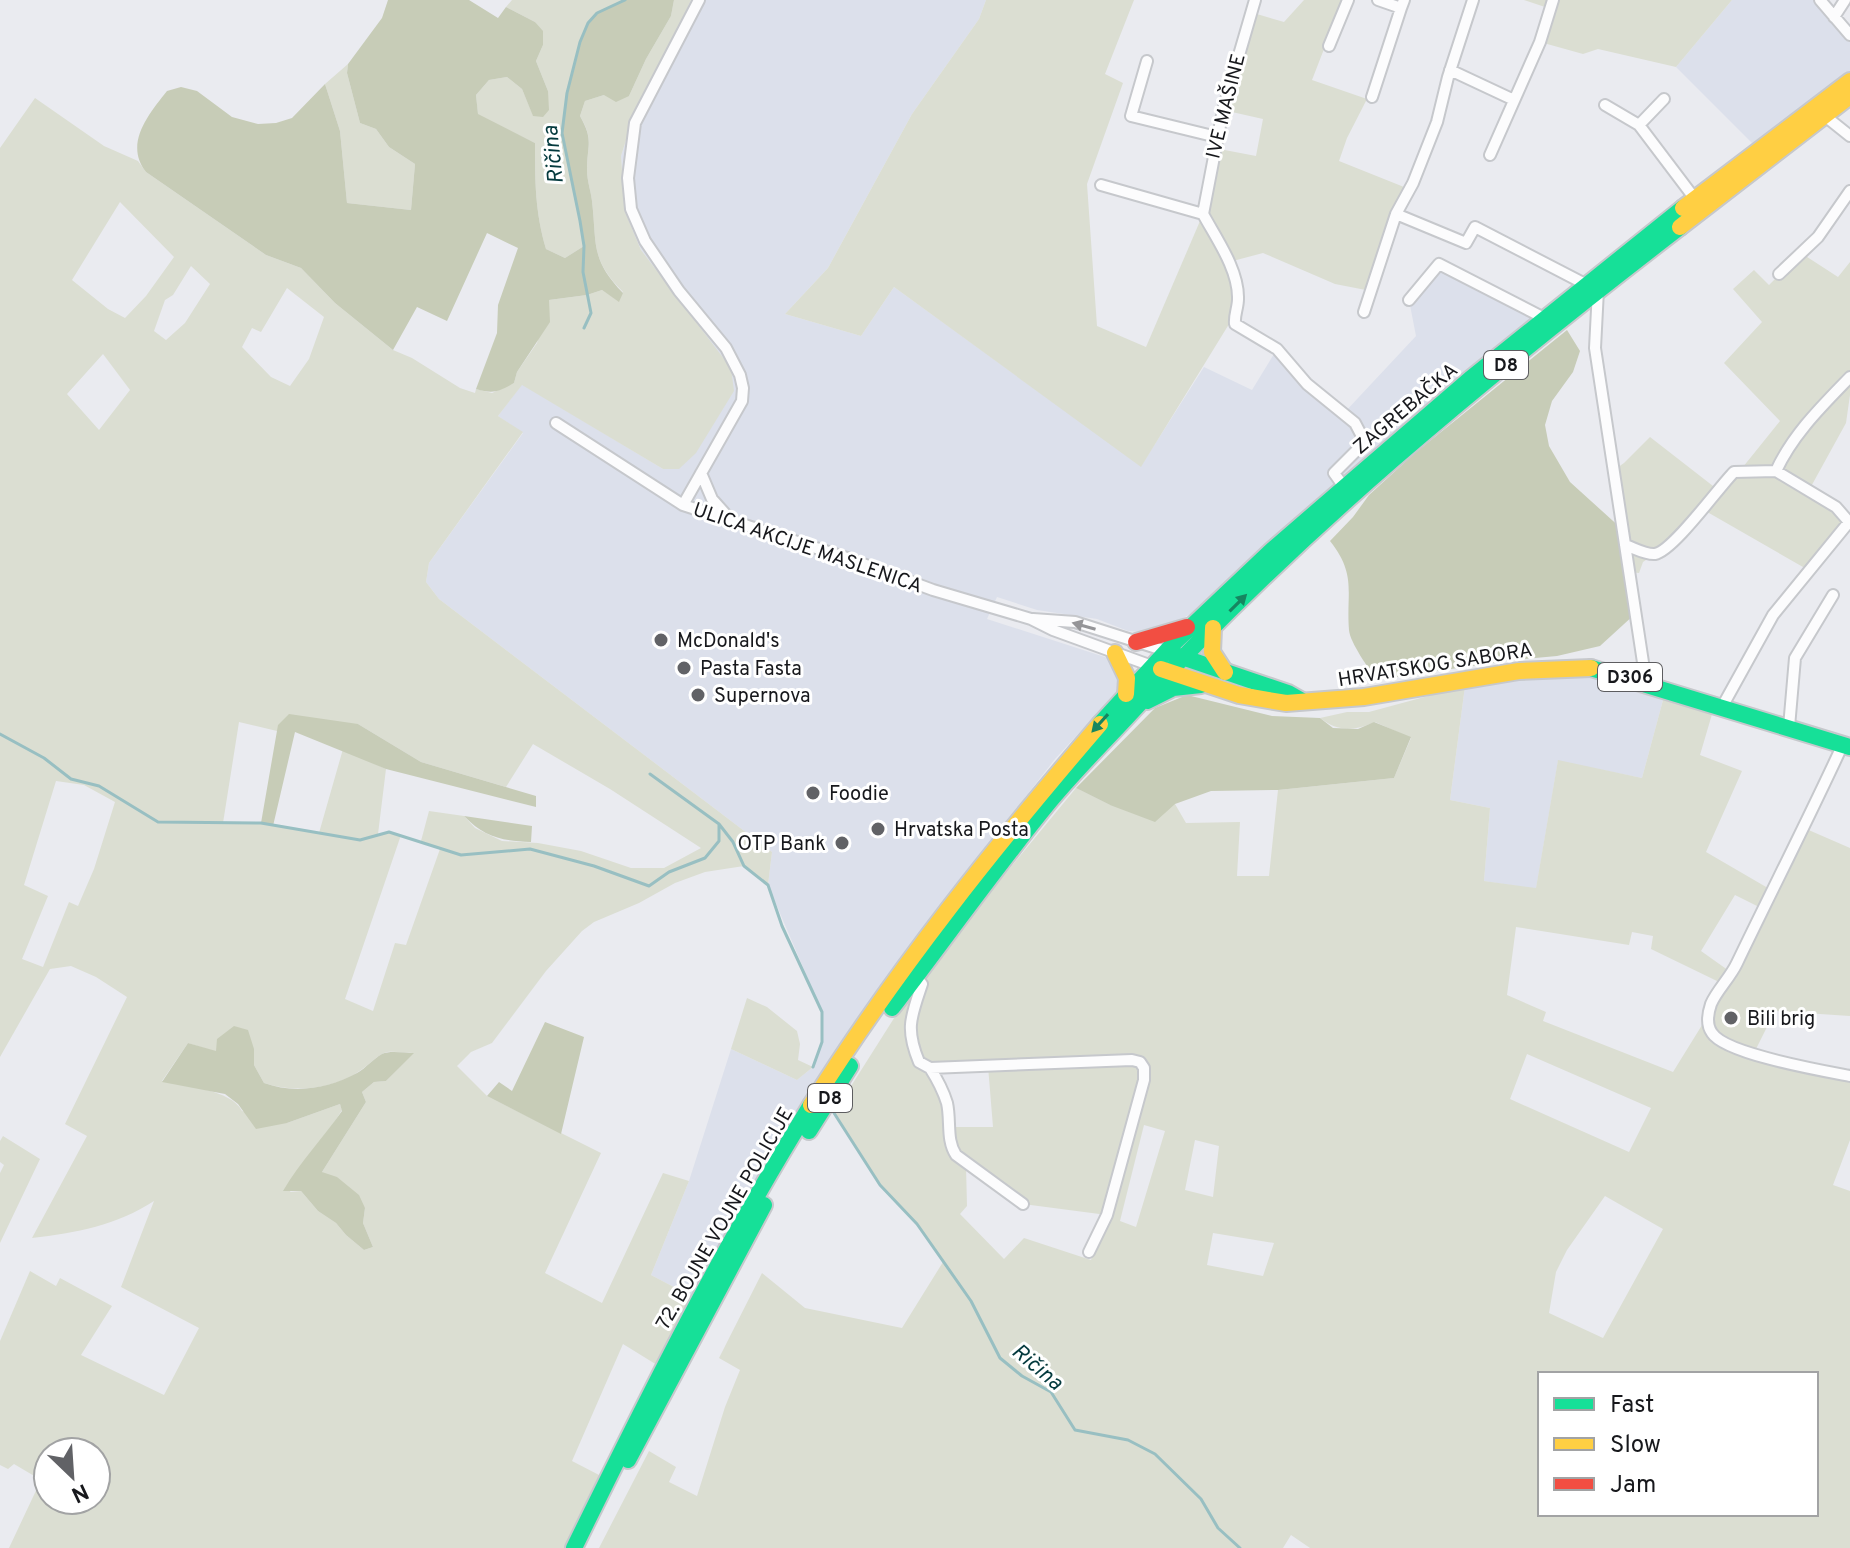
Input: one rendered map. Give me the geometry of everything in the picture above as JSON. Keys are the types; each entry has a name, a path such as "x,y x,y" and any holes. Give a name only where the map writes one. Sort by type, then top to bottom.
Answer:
{"main road":[{"name":"ZAGREBAČKA","path":"1169,671 1280,560 1592,287 1695,199 1850,81"},
{"name":"ZAGREBAČKA","path":"1152,666 1266,555 1544,318 1592,287 1850,96"},
{"path":"1136,642 1193,626"},
{"path":"1213,628 1211,650 1214,659 1227,673"},
{"name":"HRVATSKOG SABORA","path":"1166,651 1303,701"},
{"path":"1115,653 1127,678 1132,699 1173,688 1209,685"},
{"name":"HRVATSKOG SABORA","path":"1152,666 1273,702 1355,700 1481,675 1553,666 1597,668 1846,745"},
{"name":"72. BOJNE VOJNE POLICIJE","path":"586,1548 655,1409 781,1173 857,1057 915,976 1132,699 1152,666"},
{"name":"72. BOJNE VOJNE POLICIJE","path":"574,1548 690,1313 776,1162 826,1083 997,844 1132,699 1169,671"}],"street":[{"path":"683,505 742,401 743,388 726,348 679,291 645,241 631,209 628,178 635,123 699,0"},
{"name":"IVE MAŠINE","path":"1203,214 1217,137 1242,37 1255,0"},
{"path":"1329,46 1348,0"},
{"path":"1372,97 1403,4 1378,0"},
{"path":"1364,312 1396,214 1437,122 1473,0"},
{"path":"1490,155 1540,42 1553,0"},
{"path":"1820,0 1850,35"},
{"path":"1834,17 1845,0"},
{"path":"1147,61 1131,116 1217,137"},
{"path":"1450,70 1514,100"},
{"path":"1639,125 1664,99"},
{"path":"1605,105 1639,125 1695,199"},
{"path":"1825,116 1850,136"},
{"path":"1101,185 1203,214 1233,271 1238,297 1235,324 1277,349 1307,384 1355,423 1365,442 1334,473 1344,487"},
{"path":"1779,274 1818,237 1850,191"},
{"path":"1396,214 1466,243 1475,227 1592,287 1595,348 1646,682"},
{"path":"1409,300 1439,264 1544,318"},
{"path":"1776,471 1784,453 1812,416 1850,377"},
{"name":"ULICA AKCIJE MASLENICA","path":"556,423 683,505 933,590 1031,619 1152,666"},
{"path":"1625,545 1654,554 1663,551 1680,536 1734,472 1776,471 1836,507 1850,523 1773,615 1722,707"},
{"path":"701,473 712,499 730,520"},
{"path":"1789,727 1795,658 1833,595"},
{"name":"ULICA AKCIJE MASLENICA","path":"1031,619 1075,622 1166,651"},
{"path":"1846,745 1732,973 1712,1001 1707,1017 1712,1034 1724,1043 1787,1064 1850,1076"},
{"path":"915,976 922,984 909,1021 910,1042 919,1062 930,1068 940,1083 947,1105 951,1147 956,1155 1023,1204"},
{"path":"930,1068 1140,1062 1144,1068 1144,1080 1134,1123 1107,1215 1089,1252"}],"shaded area":[{"path":"512,0 625,0 588,23 567,93 562,133 584,246 565,258 546,249 542,235 536,196 535,143 478,115 476,95 489,80 507,77 522,89 533,115 548,91 536,61 543,45 535,22 506,7"},
{"path":"674,0 691,0 629,131 621,156 625,212 641,250 731,368 734,391 696,453 679,469 663,469 522,385 498,416 523,432 429,563 426,582 439,599 772,852 768,885 744,866 705,872 594,922 546,971 492,1043 471,1052 457,1066 487,1096 601,1153 545,1273 602,1303 663,1173 689,1181 651,1275 691,1296 657,1365 623,1344 572,1461 601,1476 565,1548 9,1548 32,1499 32,1516 112,1516 112,1436 32,1436 32,1475 14,1464 8,1469 0,1465 0,1341 30,1271 56,1286 60,1278 112,1306 81,1355 164,1395 199,1328 121,1287 154,1201 96,1227 32,1238 87,1136 65,1124 127,997 96,977 71,966 50,969 0,1057 0,148 35,98 104,146 138,161 146,172 266,255 301,268 335,303 393,350 412,358 460,388 475,393 476,389 492,393 514,383 517,372 537,343 549,300 602,290 619,301 623,292 605,270 597,250 587,174 588,137 580,116 585,101 604,95 629,96 671,16","holes":["120,202 174,257 146,296 125,318 108,309 72,280","191,266 210,284 185,323 166,340 154,331 165,300 173,295","287,288 324,317 309,359 290,386 271,377 242,347 252,328 261,332","103,354 130,390 99,430 67,394","239,722 277,731 358,724 421,762 506,787 533,744 701,848 664,868 631,868 581,851 538,843 502,841 475,828 464,816 429,811 421,841 440,849 406,945 395,943 373,1011 345,999 401,835 389,832 378,834 386,769 343,749 319,833 261,823 223,823","56,781 84,785 115,802 94,869 78,906 69,902 43,967 22,959 48,896 24,885","188,1043 216,1052 254,1049 254,1065 264,1083 301,1089 326,1086 350,1077 387,1052 413,1053 386,1081 374,1082 362,1092 366,1102 322,1172 365,1208 363,1223 373,1247 364,1250 336,1223 318,1211 301,1191 290,1192 342,1110 340,1104 287,1123 242,1111 218,1093 162,1081"]},
{"path":"691,0 986,0 979,19 912,114 828,268 785,314 861,336 894,287 1141,466 1204,367 1252,390 1277,349 1344,413 1416,336 1409,300 1439,264 1544,318 1189,615 1151,633 1128,631 1097,619 1037,610 997,597 987,619 1111,659 1120,680 1117,692 1055,759 863,1011 691,1296 651,1275 689,1181 731,1049 797,1080 813,1067 822,1042 822,1012 768,885 772,852 439,599 426,582 429,563 523,433 498,416 522,384 663,469 676,297 641,250 625,213 621,156 629,131"},
{"path":"986,0 1134,0 1105,74 1123,83 1087,184 1097,326 1146,347 1203,214 1214,148 1256,156 1263,119 1223,110 1250,12 1284,22 1304,0 1343,0 1312,80 1367,99 1339,161 1409,189 1371,291 1335,284 1263,253 1229,262 1233,271 1234,316 1141,467 894,287 861,336 785,314 828,268 912,114 979,19"},
{"path":"1524,0 1732,0 1676,67 1598,49 1583,54 1540,42 1551,9"},
{"path":"1732,0 1820,0 1850,35 1850,81 1759,150 1676,67"},
{"path":"348,64 347,73 360,123 376,129 389,147 415,164 411,210 347,203 340,131 325,84"},
{"path":"1801,253 1838,277 1850,262 1850,395 1846,423 1808,492 1849,522 1810,571 1702,509 1674,541 1643,562 1639,573 1629,572 1614,470 1650,437 1722,493 1780,421 1724,363 1762,322 1733,289 1754,270 1769,285"},
{"path":"1553,666 1666,689 1642,778 1558,761 1536,889 1484,881 1490,808 1450,800 1465,686"},
{"path":"1465,686 1450,800 1490,808 1484,881 1536,888 1558,760 1642,778 1666,689 1715,704 1700,755 1742,771 1706,852 1773,891 1804,828 1850,848 1850,1016 1775,1011 1754,1053 1850,1078 1850,1140 1833,1185 1850,1191 1850,1548 1310,1548 1291,1535 1283,1548 599,1548 649,1451 676,1467 669,1482 697,1496 740,1370 719,1358 762,1273 805,1308 902,1328 943,1262 917,1224 880,1185 834,1113 903,1004 972,914 1076,788 1110,805 1175,804 1186,823 1240,822 1237,876 1269,876 1278,790 1394,778 1411,738 1375,722 1346,729 1320,718 1347,712 1369,712","holes":["1735,895 1763,909 1732,973 1701,951","1516,927 1629,945 1632,932 1653,936 1651,949 1717,981 1707,1017 1673,1072 1543,1021 1546,1012 1507,995","1527,1054 1651,1108 1629,1152 1510,1099","988,1066 993,1127 949,1127 947,1105 930,1068","1144,1125 1165,1131 1136,1227 1120,1221","1195,1140 1219,1146 1213,1197 1185,1190","966,1166 1023,1204 1107,1215 1091,1260 1024,1238 1004,1259 960,1214 967,1206","1605,1196 1663,1229 1603,1338 1549,1313 1556,1272 1567,1250","1213,1233 1274,1243 1263,1276 1207,1265"]},
{"path":"747,998 767,1007 797,1031 800,1044 798,1060 813,1067 797,1080 731,1049"},
{"path":"3,1136 40,1159 0,1243 0,1173 4,1165 0,1162 0,1141"}],"green space":[{"path":"388,0 469,0 498,18 506,7 535,22 543,31 543,45 536,61 548,91 549,110 543,117 533,116 522,89 507,77 489,80 476,95 478,114 535,143 536,196 542,235 546,249 565,258 584,246 562,133 567,93 588,23 597,13 625,0 674,0 671,16 629,96 616,102 604,95 585,101 580,116 588,137 587,174 597,250 605,270 623,293 619,302 602,290 549,300 550,322 517,372 514,383 500,390 476,389 497,333 498,305 518,248 487,233 447,321 417,307 393,350 335,303 301,268 266,255 146,172 137,151 146,120 167,91 181,87 197,91 232,117 258,124 292,118 325,84 340,131 347,203 411,210 415,164 389,147 376,129 360,123 347,73 348,64 382,18"},
{"path":"1567,330 1580,351 1573,372 1552,401 1545,425 1549,446 1570,482 1623,530 1635,614 1600,646 1557,656 1376,680 1350,635 1347,574 1330,541 1369,495 1415,453"},
{"path":"1187,695 1272,716 1320,718 1333,728 1358,729 1374,722 1411,737 1394,778 1278,790 1211,791 1175,804 1155,822 1076,788 1155,708"},
{"path":"289,714 358,724 421,762 536,796 536,807 386,769 295,732 273,826 261,823 278,725"},
{"path":"464,816 532,826 531,842 494,836 479,829"},
{"path":"545,1022 584,1037 561,1134 487,1096 499,1082 512,1091"},
{"path":"234,1026 248,1030 254,1049 254,1065 264,1083 287,1088 311,1088 334,1083 357,1073 385,1053 414,1053 386,1081 374,1082 362,1092 366,1102 322,1172 337,1177 359,1195 365,1208 363,1223 373,1247 364,1250 336,1223 318,1211 301,1191 283,1191 342,1111 340,1104 287,1123 256,1129 238,1104 225,1094 162,1082 188,1043 216,1051 217,1039"}],"waterway":[{"name":"Ričina","path":"584,328 591,313 583,272 584,246 562,133 567,93 588,23 597,13 625,0"},
{"path":"0,734 44,758 71,779 99,786 158,822 261,823 360,840 389,832 461,855 530,849 594,866 649,886 669,872 705,858 719,841 719,824"},
{"path":"650,774 719,824 733,842 744,866 768,885 782,926 822,1012 822,1042 813,1067"},
{"name":"Ričina","path":"834,1113 880,1185 917,1224 971,1301 1000,1358 1022,1376 1051,1392 1075,1430 1128,1440 1155,1454 1201,1499 1218,1528 1240,1548"}],"traffic: fast":[{"path":"1100,724 1175,642 1272,550 1470,379 1683,208"},
{"path":"892,1008 1059,790 1191,649 1324,521 1393,460 1535,341 1680,227"},
{"path":"1173,654 1288,693 1302,701"},
{"path":"1591,668 1850,747"},
{"path":"1147,701 1173,688 1201,685"},
{"path":"809,1131 850,1066"},
{"path":"574,1548 716,1268 811,1105"},
{"path":"628,1460 764,1205"}],"traffic: slow":[{"path":"1683,208 1850,81"},
{"path":"1680,227 1850,96"},
{"path":"1213,628 1212,652 1225,672"},
{"path":"1115,653 1127,678 1126,694"},
{"path":"1161,669 1239,695 1286,703 1364,697 1519,671 1591,668"},
{"path":"811,1105 877,1006 948,909 1100,724"}],"traffic: jam":[{"path":"1136,642 1187,627"}],"place":[{"name":"McDonald's","path":"661,640"},
{"name":"Pasta Fasta","path":"684,668"},
{"name":"Supernova","path":"698,695"},
{"name":"Foodie","path":"813,793"},
{"name":"Hrvatska Posta","path":"878,829"},
{"name":"OTP Bank","path":"842,843"},
{"name":"Bili brig","path":"1731,1018"}]}
